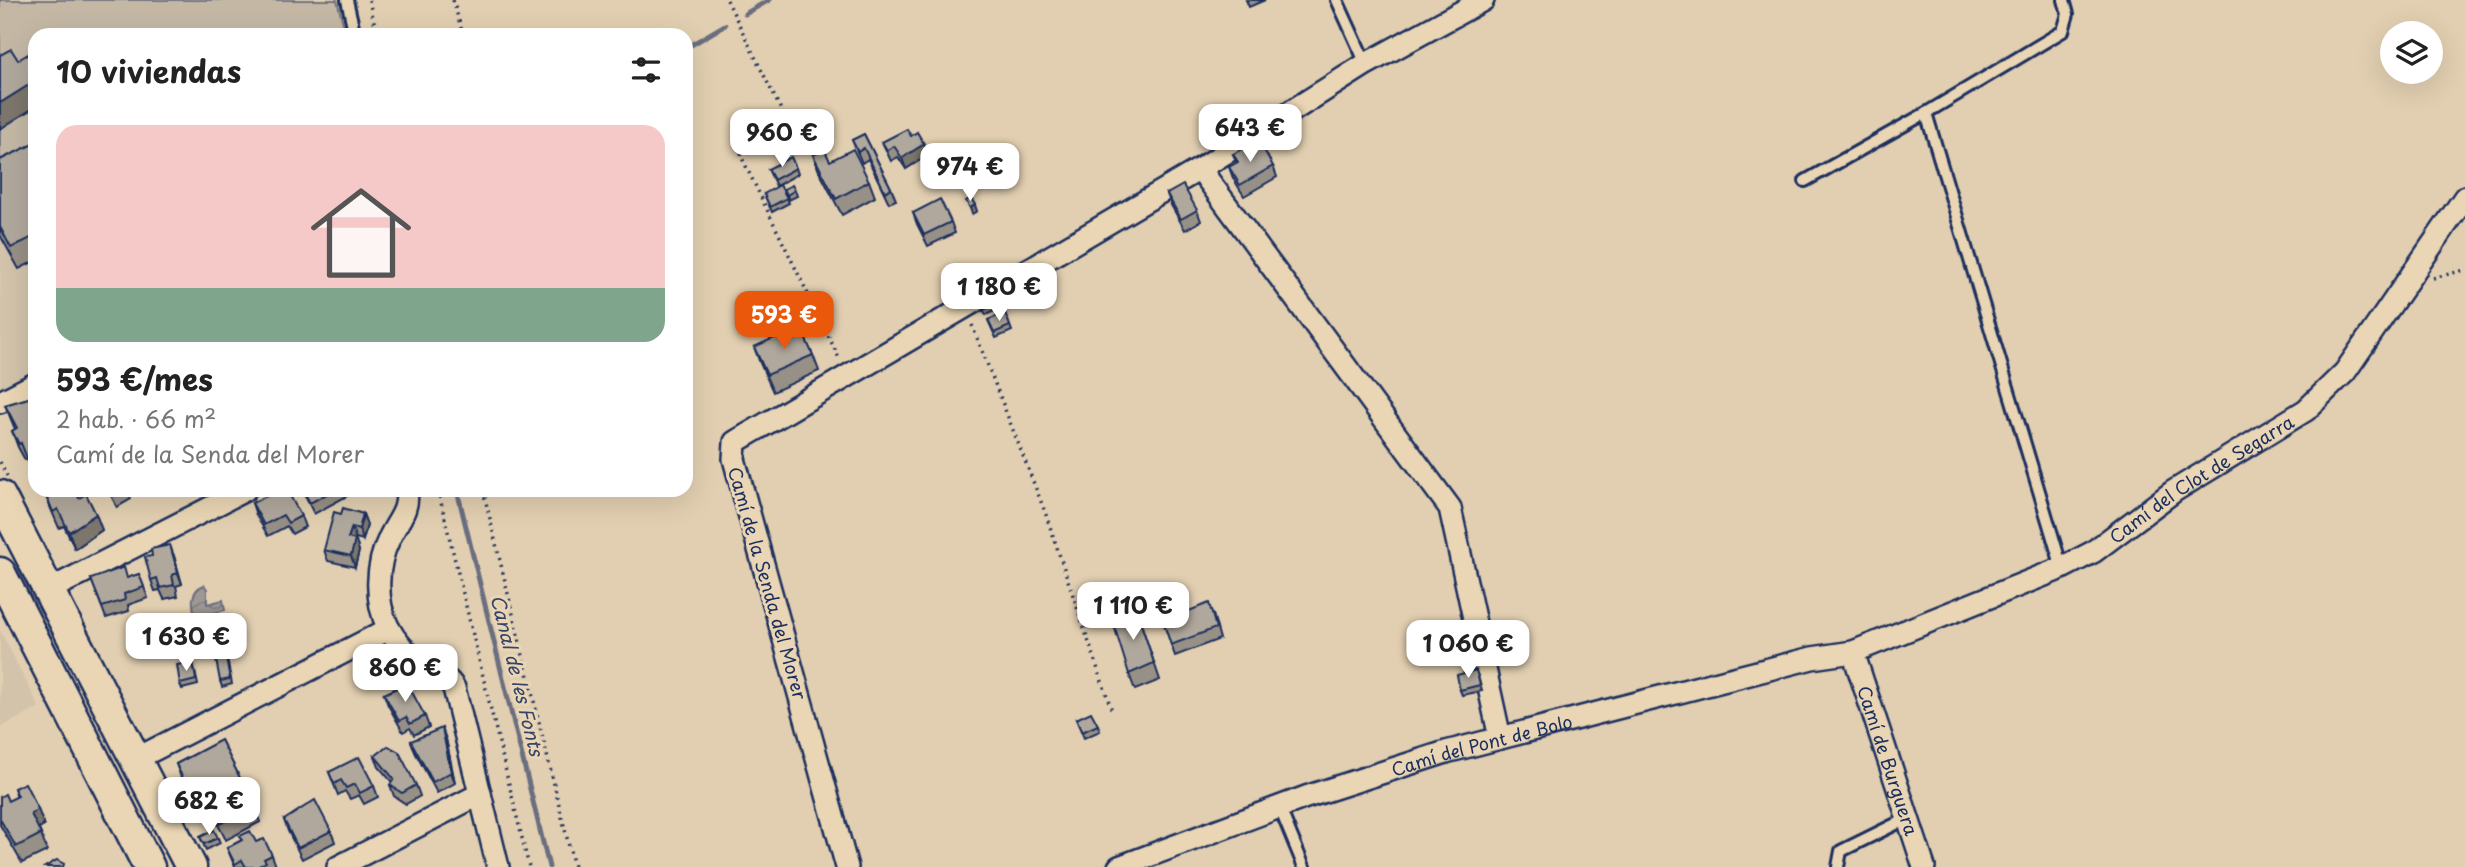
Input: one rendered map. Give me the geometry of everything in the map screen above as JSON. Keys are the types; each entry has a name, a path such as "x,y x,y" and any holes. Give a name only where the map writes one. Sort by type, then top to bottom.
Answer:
{"street":[{"path":"848,375 965,309 978,298 1200,169 1366,64 1483,0"},
{"path":"1200,169 1450,508 1500,738"},
{"name":"Camí del Clot de Segarra","path":"1853,652 2062,568 2094,552 2174,491 2306,410 2345,372 2465,197"},
{"name":"Camí de la Senda del Morer","path":"847,867 732,449 741,436 848,375"},
{"path":"0,402 28,388"},
{"path":"0,496 191,867"},
{"path":"47,591 231,497"},
{"path":"406,497 407,506 385,546 380,572 380,600 389,629 419,663 451,681 498,867"},
{"path":"0,573 149,867"},
{"path":"136,759 389,629"},
{"name":"Camí del Pont de Bolo","path":"1119,867 1279,806 1446,752 1812,658 1853,652"},
{"name":"Camí de Burguera","path":"1853,652 1924,867"},
{"path":"338,867 480,794"}],"lane":[{"path":"348,0 354,28"},
{"path":"1337,0 1366,64"},
{"path":"1805,181 2063,31 2068,15 2064,0"},
{"path":"1926,113 2062,568"},
{"path":"1279,806 1304,867"},
{"path":"1838,867 1841,850 1850,843 1908,818"}],"path":[{"path":"369,0 375,28"},
{"path":"453,0 461,28"},
{"path":"727,0 784,116 778,125 743,144 741,156 848,375"},
{"path":"2407,284 2465,270"},
{"path":"965,309 1045,512 1112,711"},
{"path":"440,497 528,867"},
{"path":"485,497 574,867"}],"shaded area":[{"path":"0,0 337,0 344,28 28,28 28,155 0,172"},
{"path":"28,155 28,376 0,390 0,172"},
{"path":"0,630 39,707 0,728"}],"water":[{"path":"204,585 207,589 207,604 223,600 225,610 196,618 194,595"}],"building":[{"path":"11,49 18,60 28,54 28,85 0,103 0,55"},
{"path":"907,129 911,136 917,132 924,144 902,158 894,146 887,150 882,142"},
{"path":"864,134 891,188 885,192 864,148 858,152 852,140"},
{"path":"28,146 28,240 11,248 0,227 0,160"},
{"path":"1247,146 1251,152 1262,146 1273,166 1240,185 1229,167 1238,162 1233,154"},
{"path":"824,149 830,161 853,149 869,181 836,199 813,155"},
{"path":"791,157 796,168 774,180 768,169"},
{"path":"780,185 787,198 770,207 764,194"},
{"path":"792,185 795,190 787,195 784,189"},
{"path":"1183,185 1197,210 1181,219 1167,194"},
{"path":"971,198 975,205 970,208 966,201"},
{"path":"940,199 951,222 924,235 913,213"},
{"path":"996,292 1001,301 984,310 979,301"},
{"path":"1005,313 1010,326 994,333 988,320"},
{"path":"800,326 813,355 767,375 754,347"},
{"path":"28,398 28,461 21,443 19,444 12,431 17,428 5,405"},
{"path":"47,497 88,497 96,514 69,532 58,509 53,512"},
{"path":"264,497 291,497 301,516 288,523 283,515 264,525 252,503"},
{"path":"307,497 321,497 310,503"},
{"path":"343,508 363,514 359,529 352,527 348,538 355,540 351,556 324,550 334,512 341,514"},
{"path":"170,545 178,573 172,575 174,585 160,588 157,578 151,580 145,557 152,556 151,549"},
{"path":"124,567 127,578 139,574 144,587 124,594 125,600 102,607 91,579"},
{"path":"1209,603 1216,628 1171,645 1163,621"},
{"path":"1137,612 1154,663 1129,674 1112,619"},
{"path":"225,653 230,679 220,681 215,654"},
{"path":"193,662 196,680 180,684 177,665"},
{"path":"1476,670 1480,685 1460,690 1457,675"},
{"path":"407,683 425,716 410,724 406,717 399,721 384,694"},
{"path":"1091,712 1098,725 1082,732 1076,719"},
{"path":"442,728 451,772 433,782 411,741"},
{"path":"221,740 254,806 220,824 208,801 205,803 200,793 204,791 200,784 204,781 202,777 186,785 176,764"},
{"path":"388,746 399,752 416,785 402,793 390,785 394,779 375,756"},
{"path":"359,757 374,786 360,793 355,784 346,788 341,780 334,784 329,772"},
{"path":"25,783 38,809 31,814 41,834 16,847 0,819 0,797 5,794 8,801 18,796 14,788"},
{"path":"315,800 331,831 298,848 284,820"},
{"path":"214,830 218,838 204,844 200,837"},
{"path":"250,831 256,842 264,839 272,855 257,867 246,867 242,860 235,864 227,848 242,840 240,836"},
{"path":"57,860 64,864 63,867 45,867"}],"waterway":[{"path":"745,14 769,0"},
{"path":"693,44 725,25"},
{"name":"Canal de les Fonts","path":"459,497 549,867"}]}
